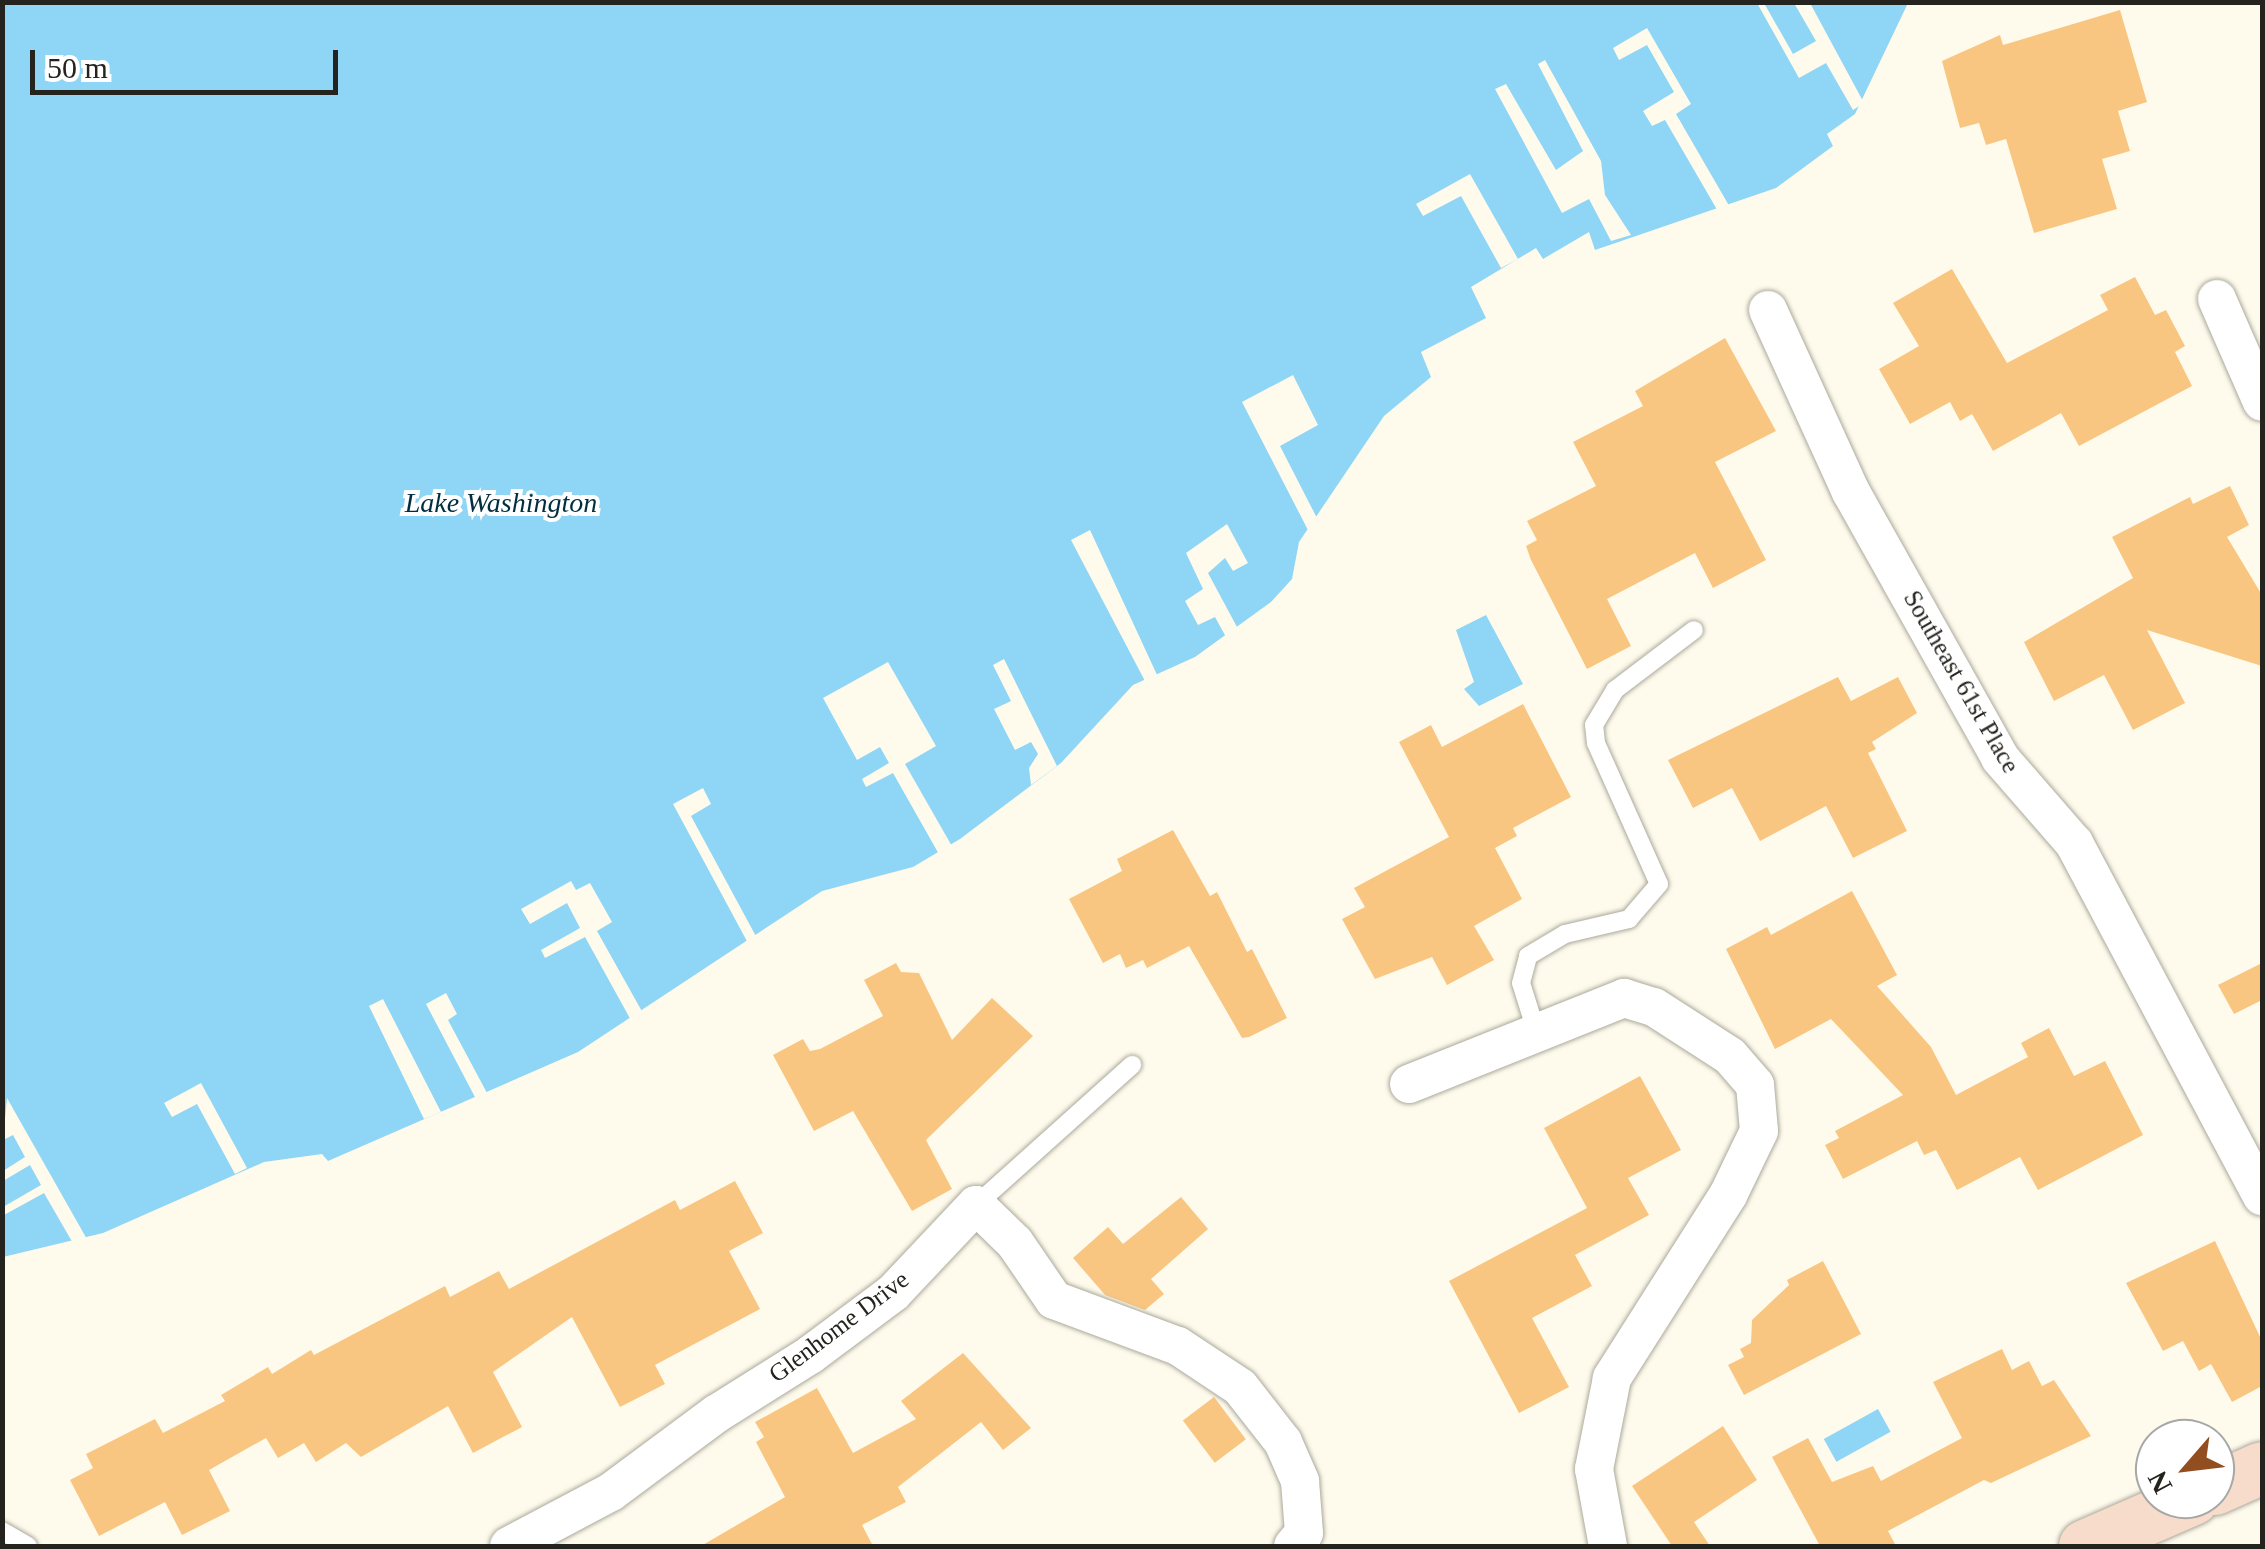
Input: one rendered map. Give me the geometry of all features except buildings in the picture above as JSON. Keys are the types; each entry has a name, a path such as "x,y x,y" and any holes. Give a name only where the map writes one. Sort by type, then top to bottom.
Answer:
{"street":[{"path":"2217,298 2262,402"},
{"name":"Southeast 61st Place","path":"1768,310 1851,492 2000,758 2074,843 2262,1196"},
{"path":"1409,1084 1624,998 1654,1007 1730,1056 1755,1085 1759,1131 1736,1179 1612,1378 1594,1469 1608,1546"},
{"path":"976,1205 1015,1243 1054,1300 1178,1346 1240,1388 1283,1442 1300,1482 1304,1533 1294,1546"},
{"name":"Glenhome Drive","path":"509,1546 610,1492 716,1414 810,1356 892,1293 976,1205"},
{"path":"2235,1480 2262,1468"},
{"path":"2084,1546 2147,1519"}],"lane":[{"path":"1536,1034 1521,984 1528,956 1565,934 1629,920 1659,884 1596,742 1594,725 1614,690 1694,630"},
{"path":"976,1205 1132,1065"},
{"path":"2,1532 28,1546"}],"water":[{"name":"Lake Washington","path":"2,3 1908,3 1855,114 1827,134 1833,146 1776,188 1595,250 1589,232 1543,259 1536,248 1471,287 1486,318 1421,352 1431,377 1384,416 1299,542 1292,579 1271,602 1195,657 1133,685 1061,763 960,839 913,867 822,891 578,1052 328,1161 322,1154 264,1162 103,1233 3,1257"},
{"path":"1486,615 1523,684 1479,706 1464,689 1474,682 1456,630"},
{"path":"1878,1409 1891,1432 1836,1462 1824,1439"}],"pier":[{"path":"1757,3 1764,3 1793,54 1816,41 1794,3 1810,3 1864,103 1853,110 1826,63 1799,78"},
{"path":"1647,28 1691,104 1676,114 1731,209 1719,213 1665,120 1652,126 1643,111 1674,92 1647,45 1619,60 1613,48"},
{"path":"1545,60 1601,161 1605,195 1631,235 1611,241 1589,199 1562,213 1495,89 1506,84 1556,170 1583,151 1538,64"},
{"path":"1470,174 1518,259 1501,268 1461,196 1423,216 1416,204"},
{"path":"1293,375 1318,425 1280,446 1319,522 1310,534 1242,402"},
{"path":"1227,524 1248,563 1233,571 1225,558 1208,573 1237,627 1226,637 1215,617 1198,625 1185,601 1203,589 1186,553"},
{"path":"1090,530 1158,677 1146,683 1071,540"},
{"path":"1004,659 1057,766 1031,785 1029,768 1038,754 1031,742 1015,750 994,709 1011,701 993,665"},
{"path":"888,662 936,746 905,764 953,848 940,856 893,773 866,787 862,779 889,763 880,747 857,760 823,698"},
{"path":"703,788 711,804 691,816 758,940 749,945 673,804"},
{"path":"571,881 576,890 590,883 612,922 597,931 644,1015 632,1022 585,937 545,958 541,950 580,928 567,903 530,924 521,909"},
{"path":"446,993 457,1014 448,1020 487,1093 476,1099 426,1004"},
{"path":"383,999 441,1112 424,1119 369,1006"},
{"path":"201,1083 247,1168 235,1174 197,1104 172,1117 164,1103"},
{"path":"7,1098 88,1241 74,1245 44,1193 4,1215 3,1207 41,1185 30,1165 3,1181 3,1171 25,1157 13,1135 3,1140"}]}
